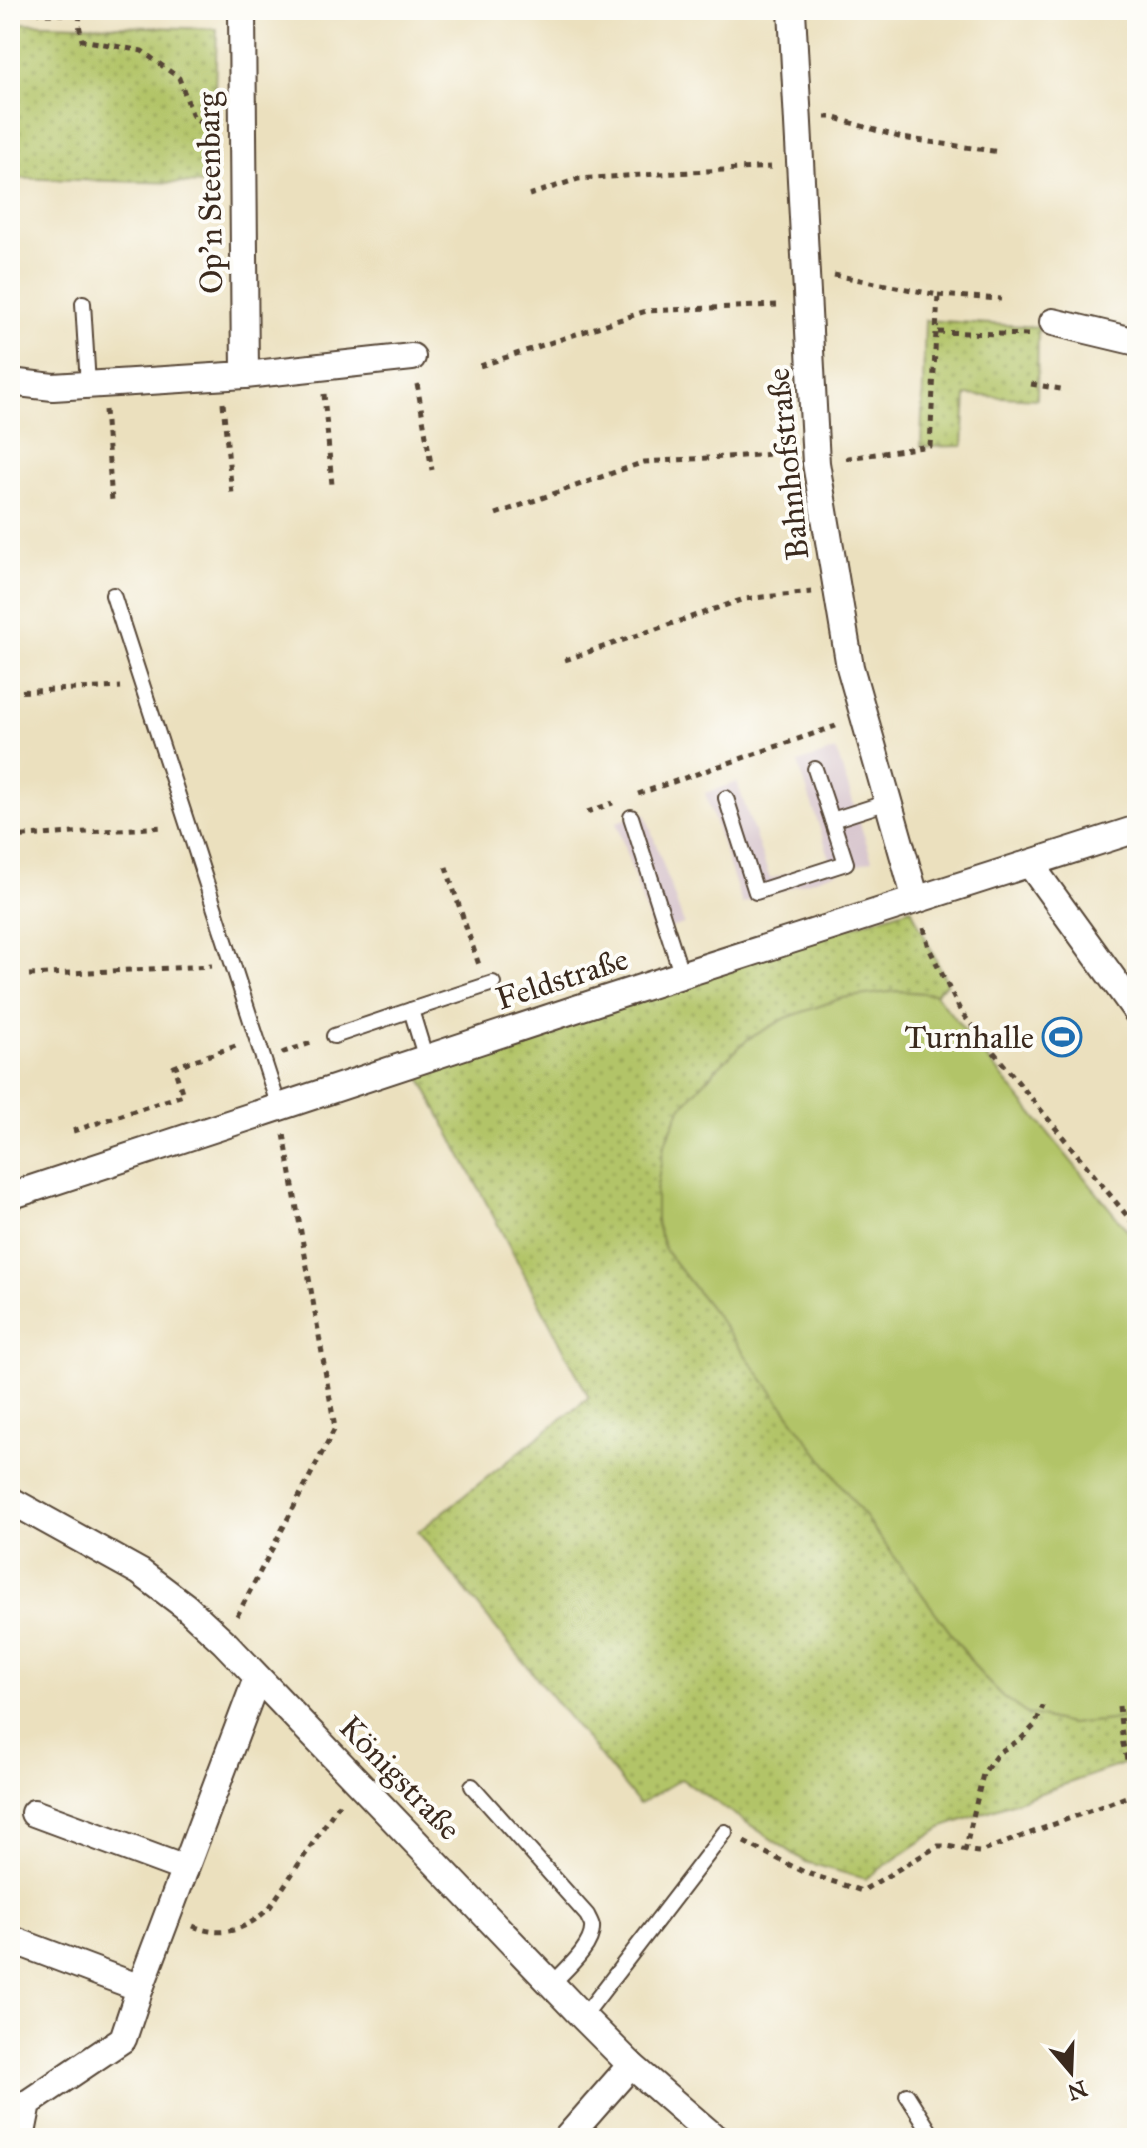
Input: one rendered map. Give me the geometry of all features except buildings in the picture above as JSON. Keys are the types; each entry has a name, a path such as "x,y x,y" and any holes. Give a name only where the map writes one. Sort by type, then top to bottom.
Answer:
{"street":[{"name":"Bahnhofstraße","path":"792,10 815,457 850,667 916,900"},
{"name":"Op'n Steenbarg","path":"233,376 243,138 242,13"},
{"path":"1053,322 1137,342"},
{"path":"10,382 53,387 233,376 412,357"},
{"name":"Feldstraße","path":"10,1196 1137,829"},
{"path":"1030,864 1137,1012"},
{"name":"Königstraße","path":"10,1500 140,1572 185,1606 224,1642 583,2017 631,2065 715,2138"},
{"path":"21,2138 28,2103 123,2039 257,1678"},
{"path":"34,1813 185,1869"},
{"path":"10,1939 140,1988"},
{"path":"567,2138 631,2065"}],"lane":[{"path":"83,303 95,384"},
{"path":"113,595 279,1107"},
{"path":"726,798 756,892 846,863 815,769"},
{"path":"832,820 888,802"},
{"path":"631,817 682,976"},
{"path":"334,1036 489,984"},
{"path":"411,1010 426,1059"},
{"path":"472,1786 587,1915 592,1925 589,1939 577,1959 552,1984"},
{"path":"583,2017 725,1832"},
{"path":"907,2095 934,2138"}],"path":[{"path":"35,10 42,14 242,13"},
{"path":"80,14 82,40 142,51 179,78 194,119 213,129 243,138"},
{"path":"797,117 832,117 902,138 1000,152"},
{"path":"529,195 578,179 800,165"},
{"path":"806,270 938,295 1001,299"},
{"path":"496,514 644,462 815,457 930,446 938,295"},
{"path":"480,366 646,311 807,303"},
{"path":"938,332 1033,335 1053,322"},
{"path":"412,357 432,470"},
{"path":"321,368 332,485"},
{"path":"232,494 233,376"},
{"path":"95,384 112,501"},
{"path":"1031,384 1061,389"},
{"path":"565,660 744,599 837,590"},
{"path":"10,692 143,685"},
{"path":"587,812 864,717"},
{"path":"10,837 188,825"},
{"path":"446,867 489,984"},
{"path":"916,900 929,948 961,1012 1137,1228"},
{"path":"29,975 233,964"},
{"path":"279,1038 284,1052 334,1036"},
{"path":"73,1131 183,1095 174,1067 257,1039"},
{"path":"224,1642 335,1428 279,1107"},
{"path":"965,1851 983,1774 998,1753 1021,1739 1035,1725 1043,1706"},
{"path":"725,1832 804,1872 862,1891 938,1846 948,1845 980,1852 1136,1794 1123,1744 1119,1706"},
{"path":"168,1914 202,1930 217,1932 236,1930 257,1921 270,1907 355,1780"}],"shaded area":[{"path":"836,750 872,860 742,904 705,793 737,782 770,879 830,859 798,763"},
{"path":"645,813 684,924 653,933 616,822"}],"green space":[{"path":"14,23 217,29 212,184 10,178"},
{"path":"925,320 1038,327 1037,399 966,395 963,446 921,447"},
{"path":"911,908 947,983 935,994 897,991 680,1109 664,1146 656,1192 656,1221 665,1250 712,1310 1112,1720 1137,1712 1137,1759 941,1828 865,1879 806,1862 681,1779 639,1804 418,1532 589,1397 413,1064"},
{"path":"897,991 935,994 1137,1242 1137,1712 1112,1720 1069,1724 1027,1714 984,1678 665,1250 656,1221 656,1192 664,1146 680,1109 715,1070 748,1039 786,1018 842,998"}],"place":[{"name":"Turnhalle","path":"1062,1037"}]}
